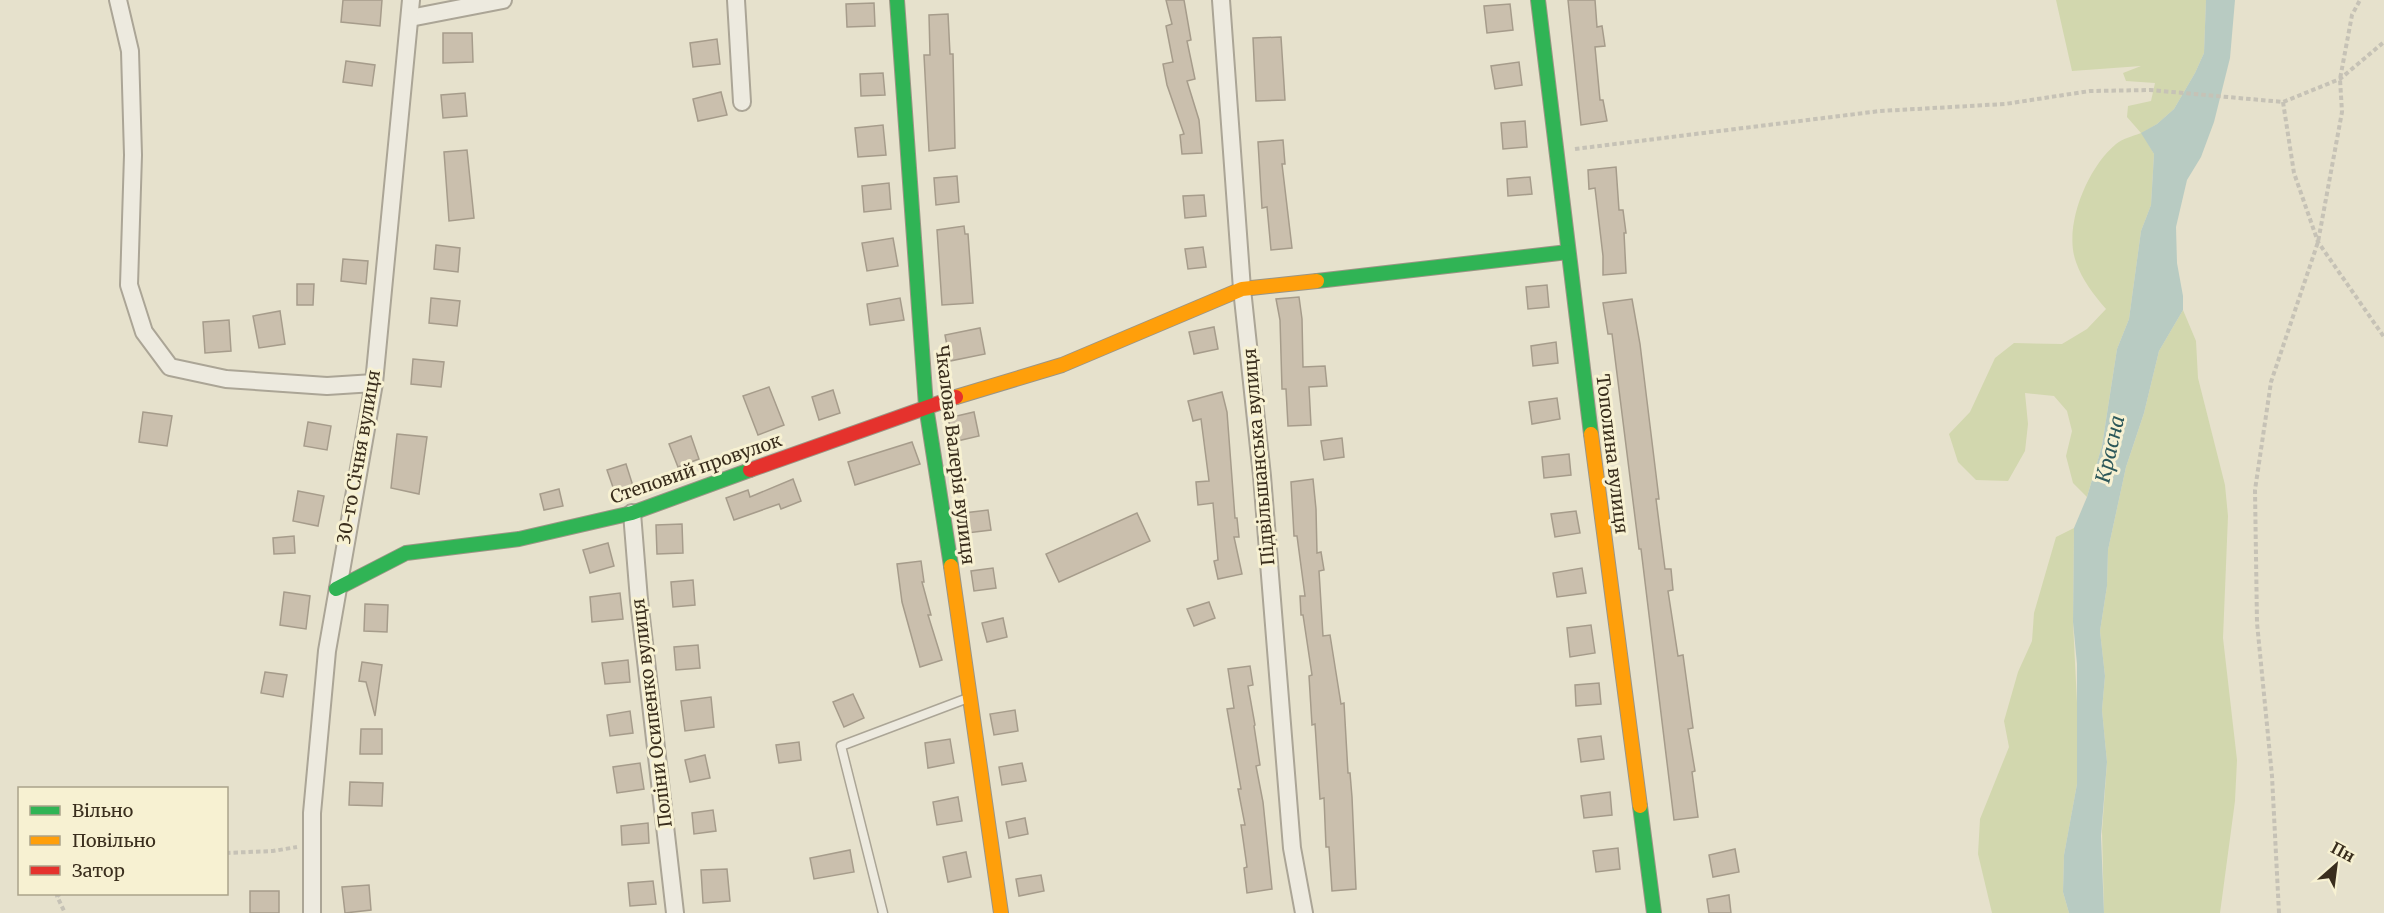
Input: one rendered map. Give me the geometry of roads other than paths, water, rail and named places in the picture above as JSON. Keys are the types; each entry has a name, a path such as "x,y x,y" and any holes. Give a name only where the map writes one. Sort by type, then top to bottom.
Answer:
{"street":[{"path":"118,0 130,51 133,155 129,285 144,332 171,367 225,379 327,386 374,383"},
{"name":"30-го Січня вулиця","path":"312,913 312,813 327,651 336,589 374,383 411,0"},
{"path":"410,18 503,0"},
{"path":"736,0 742,102"},
{"name":"Чкалова Валерія вулиця","path":"897,0 926,406 971,697 1000,913"},
{"name":"Підвільшанська вулиця","path":"1221,0 1242,289 1262,476 1292,848 1304,913"},
{"name":"Тополина вулиця","path":"1538,0 1568,252 1654,913"},
{"name":"Степовий провулок","path":"336,589 406,553 519,539 632,513 926,406 1062,365 1242,289 1568,252"},
{"name":"Поліни Осипенко вулиця","path":"632,513 639,600 675,913"}],"lane":[{"path":"883,913 841,746 971,697"}],"water":[{"name":"Красна","path":"2206,0 2235,0 2230,58 2214,122 2201,157 2187,180 2176,227 2177,263 2183,310 2159,351 2144,413 2126,467 2108,550 2107,586 2100,631 2105,676 2102,710 2107,762 2101,836 2104,913 2069,913 2063,892 2064,855 2077,784 2077,664 2073,622 2074,528 2087,497 2102,446 2117,349 2129,319 2141,231 2151,205 2154,154 2141,133 2157,124 2174,109 2195,73 2204,53"}]}
